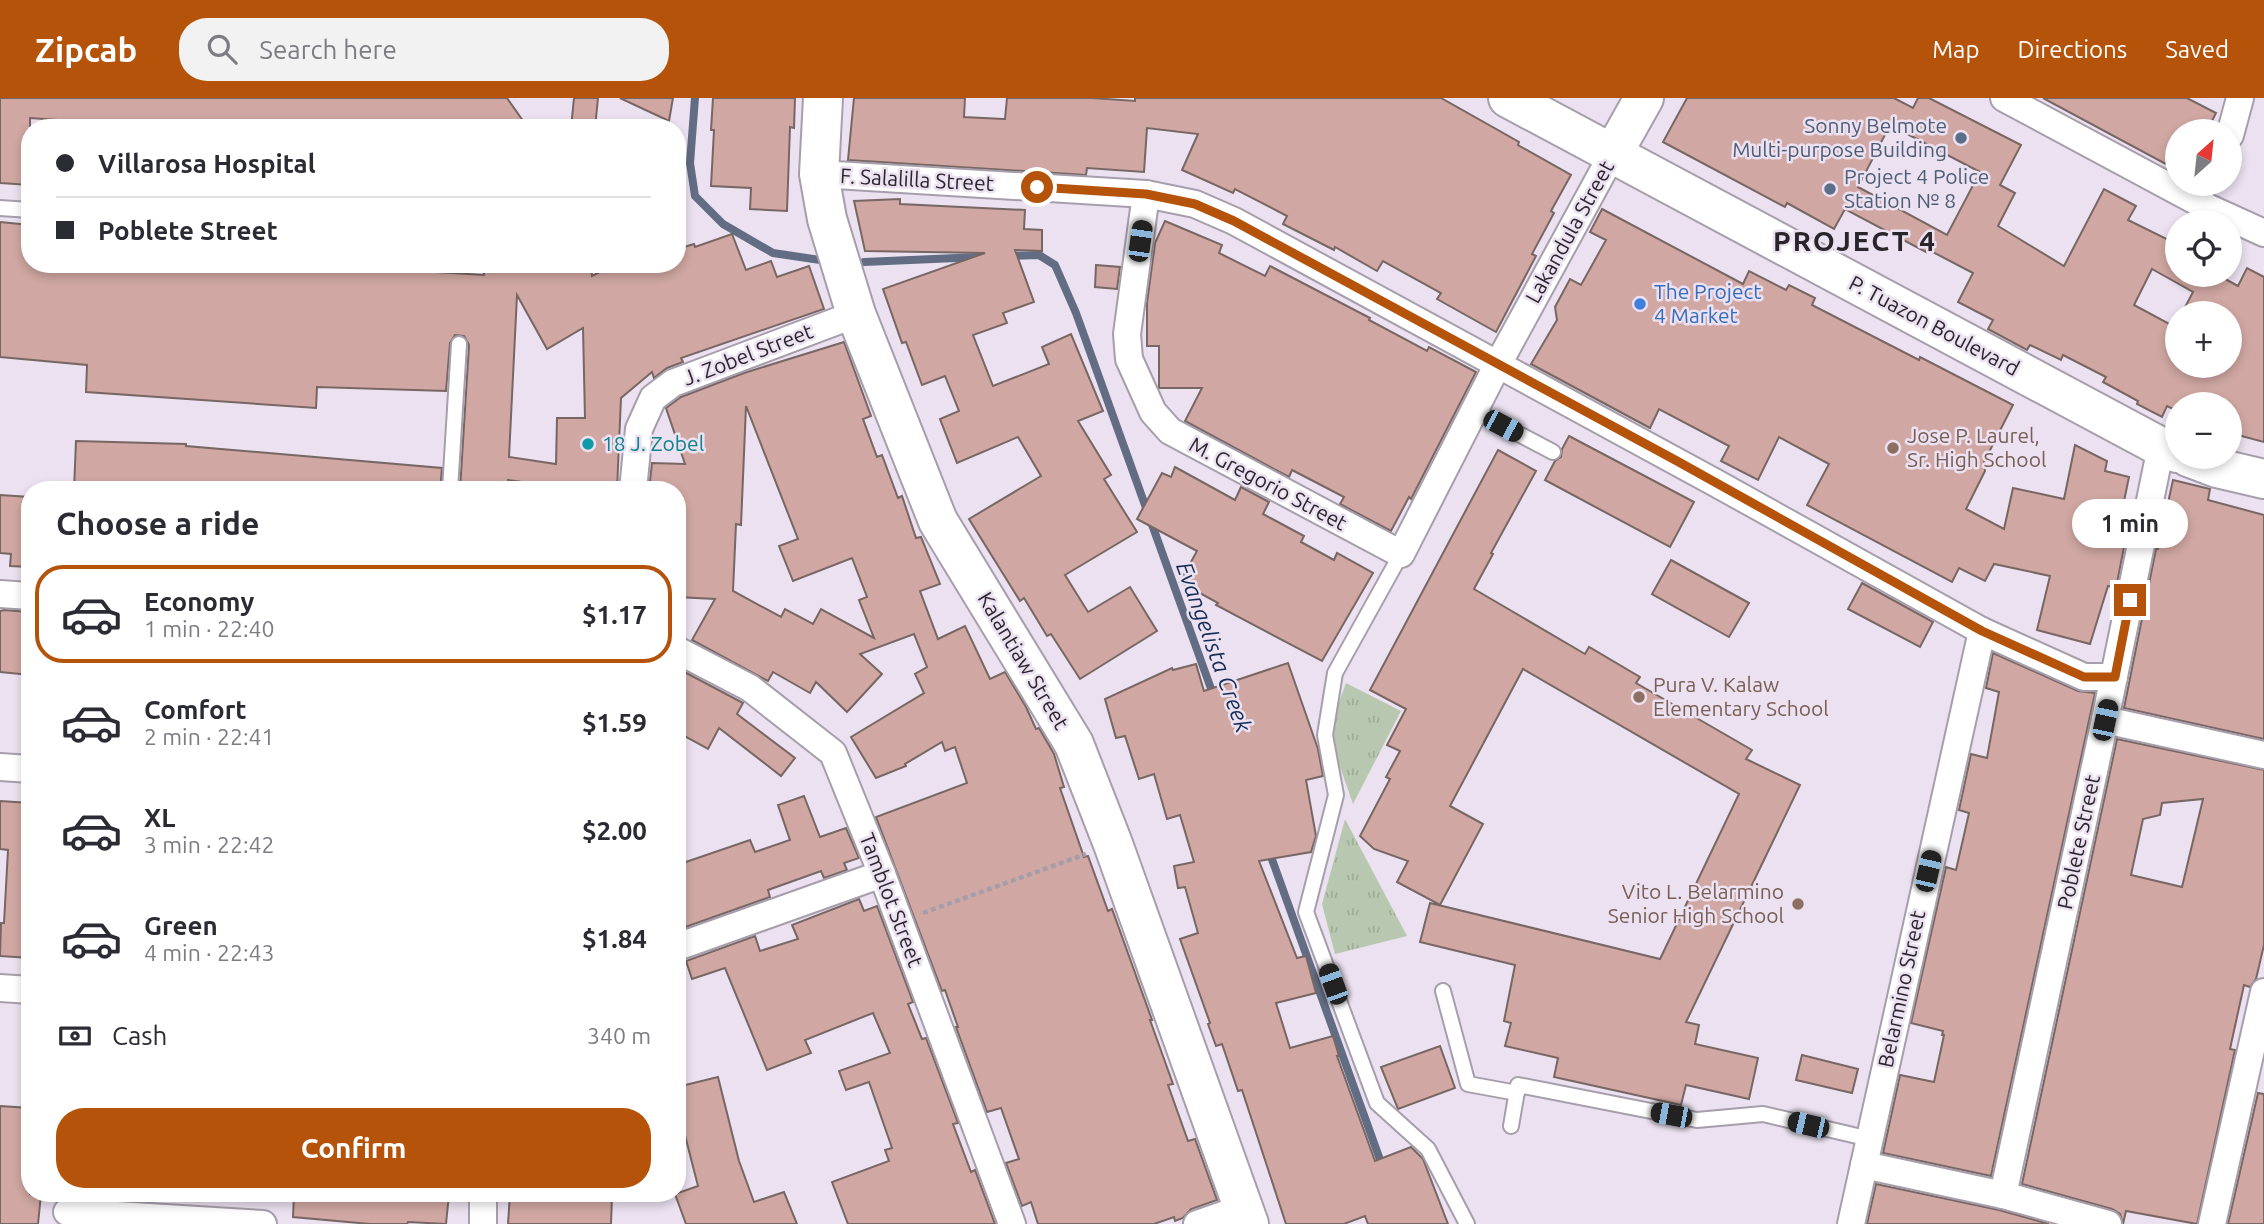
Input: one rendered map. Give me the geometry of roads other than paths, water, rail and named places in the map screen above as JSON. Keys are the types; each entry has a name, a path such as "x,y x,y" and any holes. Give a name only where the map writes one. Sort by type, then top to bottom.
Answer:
{"street":[{"name":"Kalantiaw Street","path":"823,98 818,174 827,219 856,314 938,521 1073,744 1113,844 1246,1216"},
{"name":"P. Tuazon Boulevard","path":"1508,98 2165,447"},
{"name":"Lakandula Street","path":"1497,366 1644,98"},
{"path":"2004,98 2165,173"},
{"path":"2234,119 2239,98"},
{"name":"F. Salalilla Street","path":"818,174 1146,194 1195,204 1234,221 1497,366 1677,461 1982,631 2084,677 2115,677"},
{"name":"M. Gregorio Street","path":"1146,194 1127,334 1129,359 1153,412 1170,431 1401,554"},
{"path":"2213,196 2264,233"},
{"name":"J. Zobel Street","path":"634,481 639,429 653,398 673,383 856,314"},
{"path":"1401,554 1497,366"},
{"name":"Poblete Street","path":"2003,1195 2105,720 2170,469"},
{"name":"P. Tuazon Boulevard","path":"2221,469 2264,479"},
{"path":"0,594 21,595"},
{"name":"Belarmino Street","path":"1851,1224 1982,631"},
{"name":"Tamblot Street","path":"686,655 750,688 833,753 900,922 1012,1224"},
{"path":"2105,720 2264,755"},
{"path":"0,766 21,768"},
{"path":"686,944 881,874"},
{"path":"0,988 21,989"},
{"path":"2212,1224 2260,1022 2264,992"},
{"path":"1864,1166 2003,1195 2036,1215 2108,1224"},
{"path":"483,1202 483,1224"},
{"path":"66,1210 263,1224"},
{"path":"1197,1224 1246,1216"}],"lane":[{"path":"0,208 21,209"},
{"path":"451,481 459,344"},
{"path":"1475,411 1553,452"},
{"path":"1401,554 1335,673 1325,735 1336,795 1306,912 1377,1103 1428,1149 1467,1224"},
{"path":"1443,991 1468,1084 1517,1093"},
{"path":"1511,1126 1518,1085 1697,1120 1763,1114 1870,1139"}],"waterway":[{"path":"695,98 690,163 695,196 723,224 773,253 827,261"},
{"name":"Evangelista Creek","path":"1007,256 1039,255 1055,265 1076,313 1214,697"},
{"name":"Evangelista Creek","path":"864,262 980,257"},
{"name":"Evangelista Creek","path":"1269,851 1383,1168"}],"place":[{"name":"Sonny Belmote Multi-purpose Building","path":"1961,138"},
{"name":"Project 4 Police Station № 8","path":"1830,189"},
{"name":"The Project 4 Market","path":"1640,304"},
{"name":"18 J. Zobel","path":"588,444"},
{"name":"Jose P. Laurel, Sr. High School","path":"1893,448"},
{"name":"Pura V. Kalaw Elementary School","path":"1639,697"},
{"name":"Vito L. Belarmino Senior High School","path":"1798,904"}],"district":[{"name":"PROJECT 4","path":"1855,241"}]}
